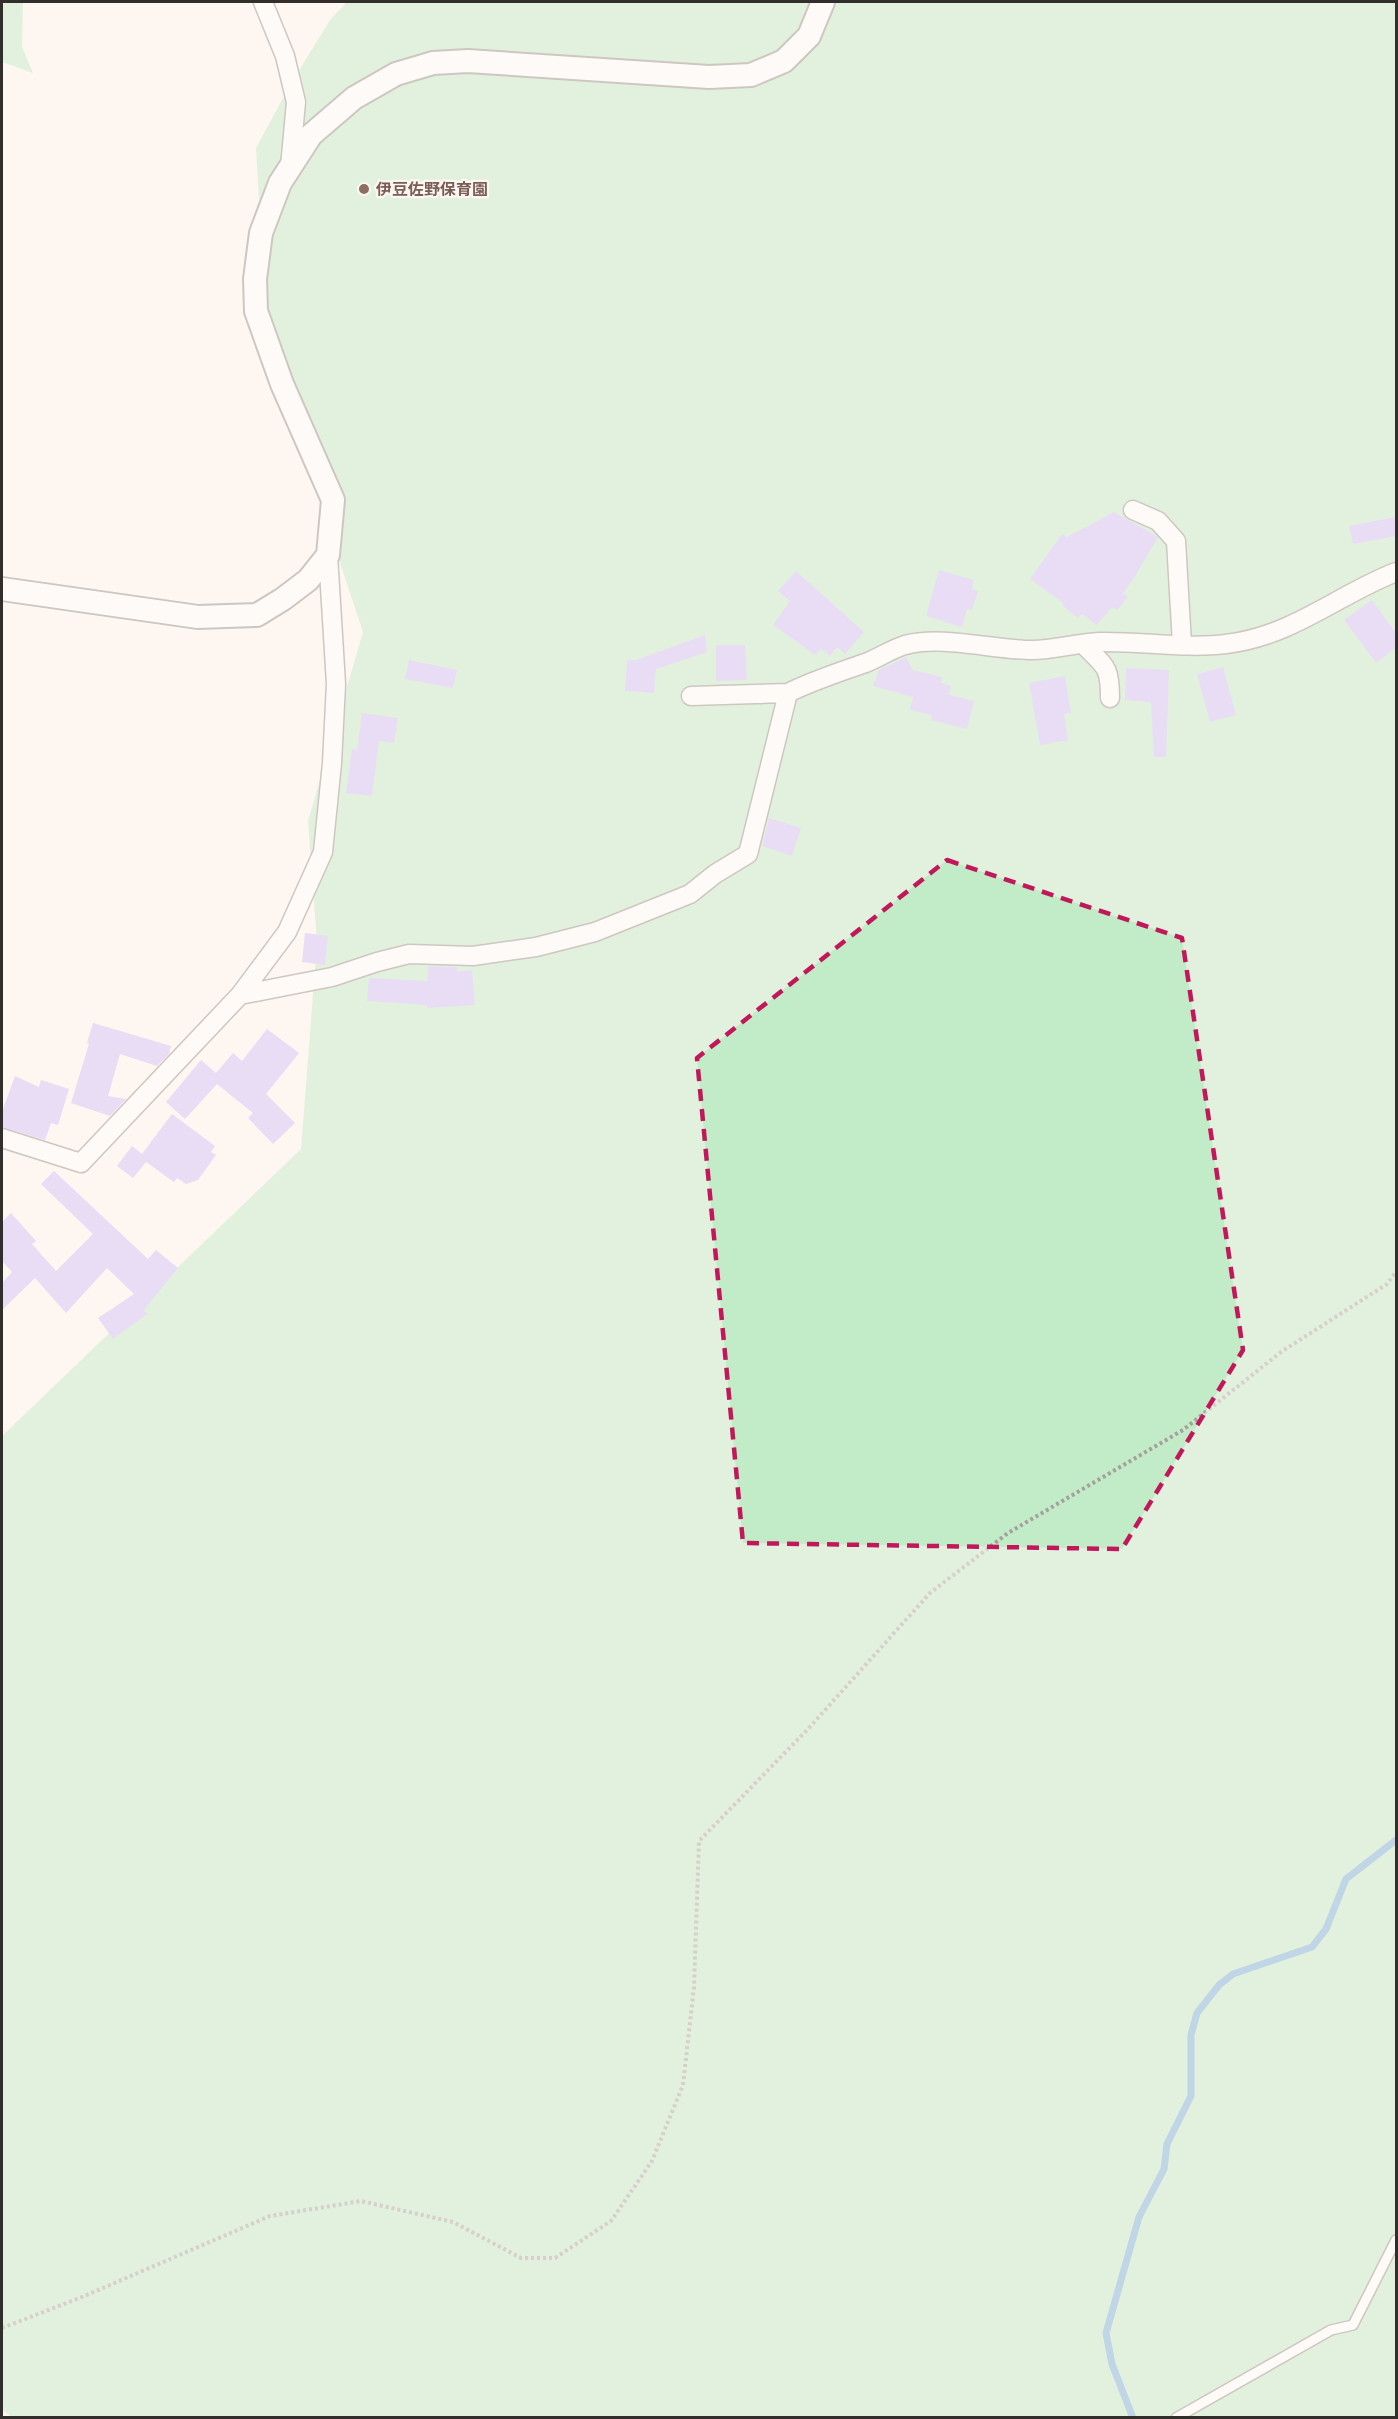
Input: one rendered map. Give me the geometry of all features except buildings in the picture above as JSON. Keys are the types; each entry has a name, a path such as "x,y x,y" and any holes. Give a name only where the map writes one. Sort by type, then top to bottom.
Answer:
{"street":[{"path":"263,2 285,56 296,102 290,167"},
{"path":"2,1138 81,1163 240,995 287,932 323,852 332,763 336,684 328,555 333,500 282,384 256,311 255,279 261,233 279,183 310,135 354,98 396,74 433,63 468,61 710,77 751,75 784,61 809,36 823,2"},
{"path":"1133,510 1158,521 1176,541 1182,644"},
{"path":"2,589 198,617 257,615 308,580 328,555"},
{"path":"691,696 788,693 818,678 869,662 906,645 946,642 1033,650 1099,642 1226,644 1268,635 1311,617 1376,580 1396,572"},
{"path":"1083,644 1110,675 1110,698"},
{"path":"240,995 332,977 409,954 473,956 536,947 595,932 690,894 715,874 748,854 788,693"}],"lane":[{"path":"1176,2418 1331,2330 1353,2325 1396,2240"}],"path":[{"path":"2,2328 82,2297 270,2216 361,2200 453,2222 521,2258 555,2258 611,2221 652,2161 682,2085 694,1986 699,1841 808,1730 930,1593 1008,1533 1183,1430 1281,1352 1387,1284 1396,1272"}],"highlighted area":[{"path":"947,860 1182,938 1243,1350 1122,1549 743,1543 697,1058"}],"green space":[{"path":"2,2 23,2 22,47 33,73 2,62"},
{"path":"347,2 1396,2 1396,2417 13,2418 2,2410 2,1436 301,1149 317,943 308,821 363,632 268,346 256,148 289,87 330,20"}],"waterway":[{"path":"1133,2418 1112,2364 1106,2333 1139,2217 1164,2169 1167,2144 1191,2096 1191,2035 1197,2013 1219,1985 1233,1974 1312,1947 1326,1929 1346,1879 1396,1840"}],"place":[{"name":"伊豆佐野保育園","path":"364,189"}]}
